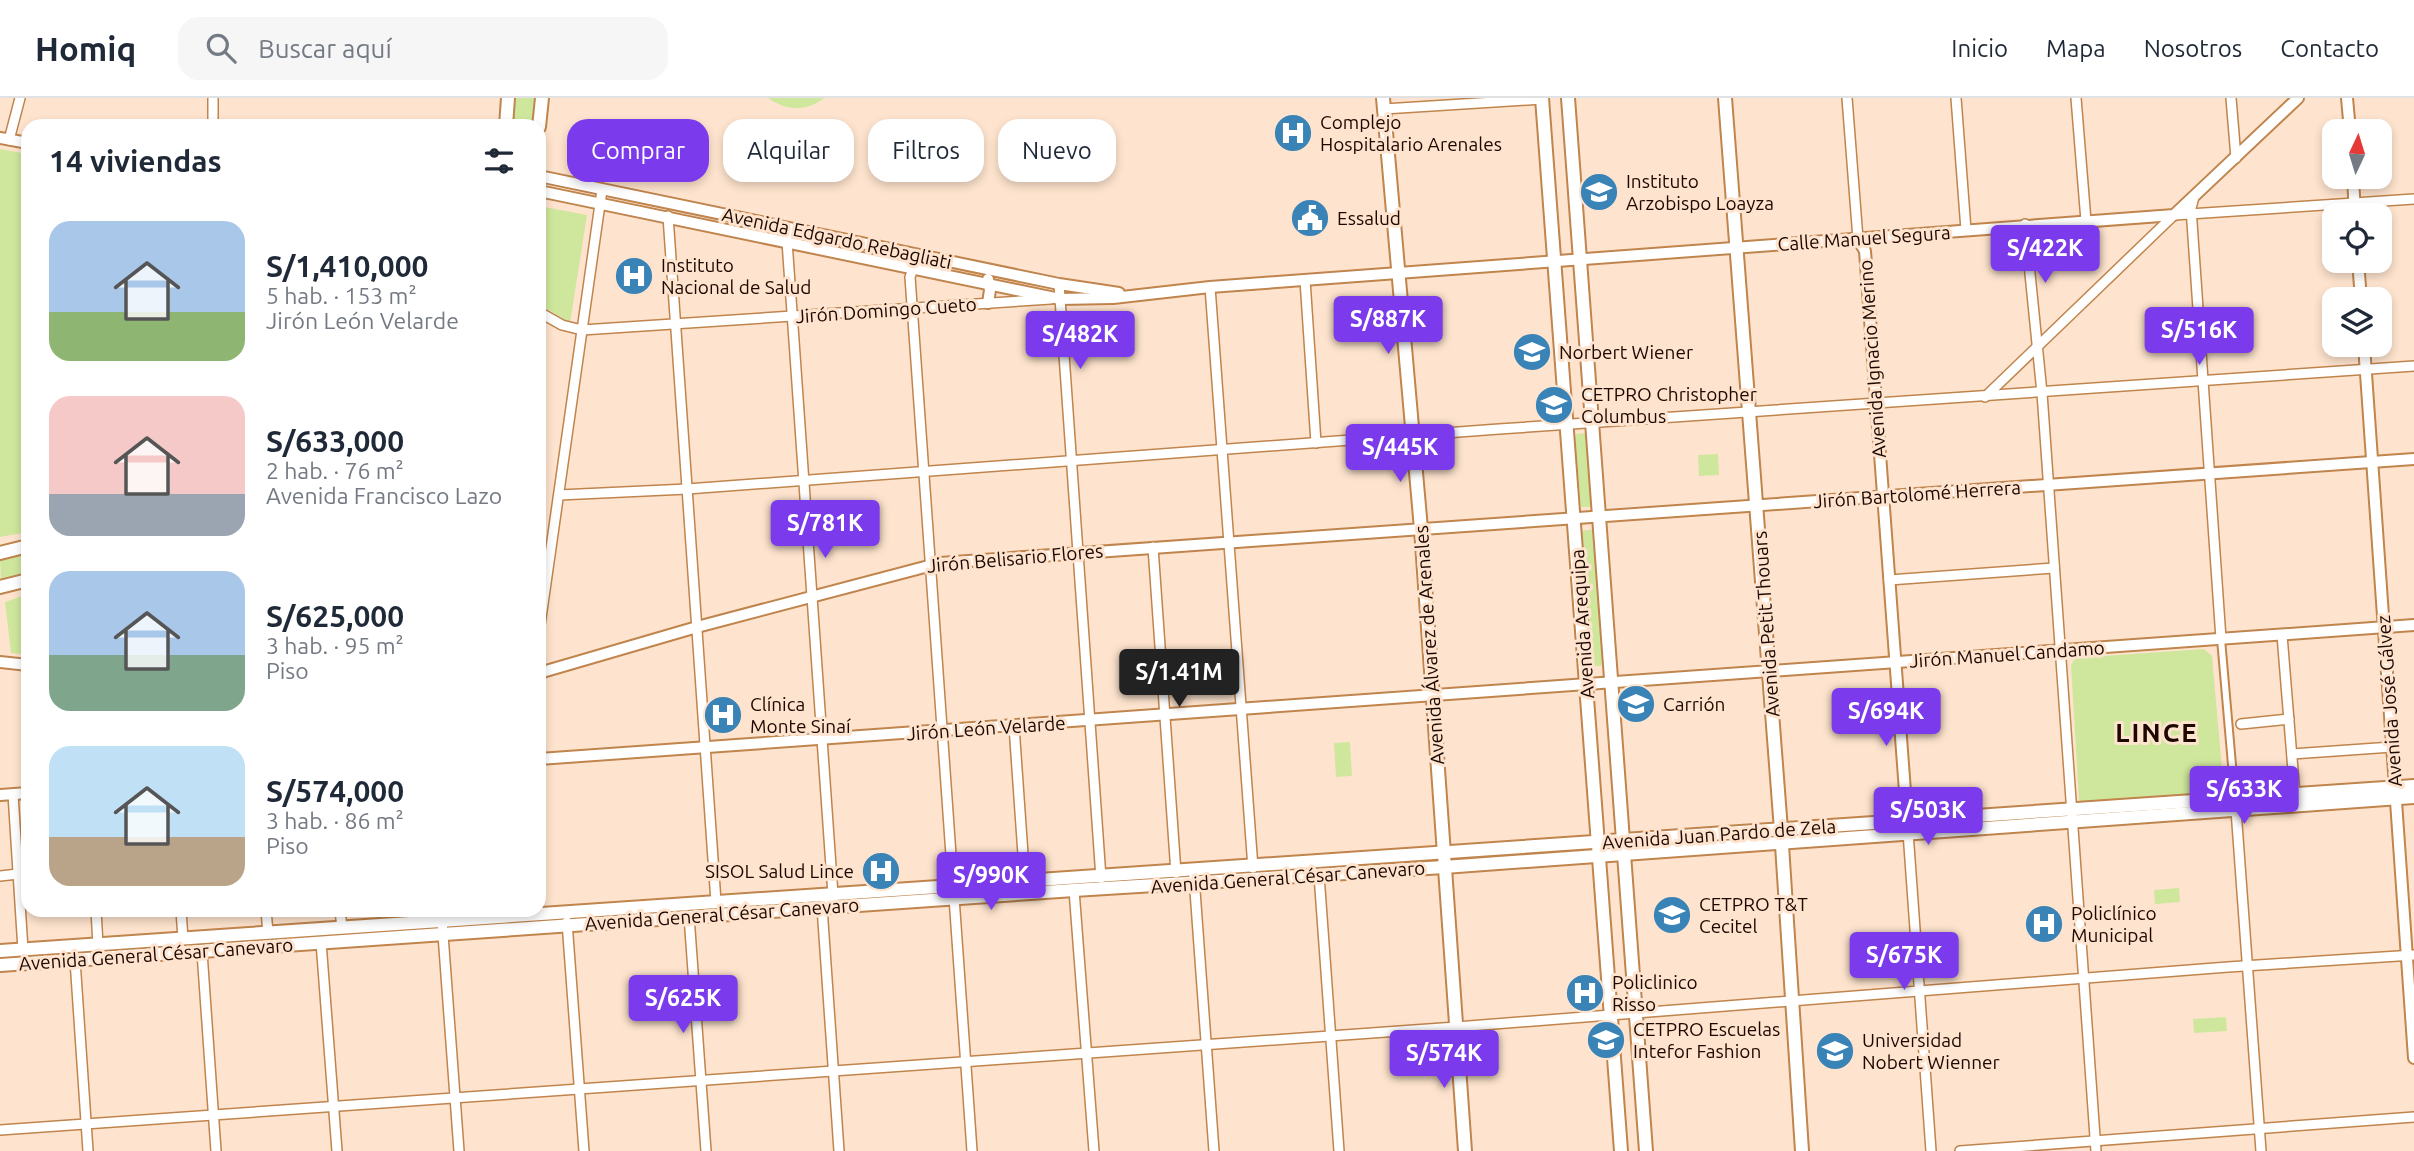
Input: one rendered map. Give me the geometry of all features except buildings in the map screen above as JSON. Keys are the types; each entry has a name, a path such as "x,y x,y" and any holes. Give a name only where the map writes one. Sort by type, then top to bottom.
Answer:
{"main road":[{"path":"506,119 508,98"},
{"path":"540,119 542,98"},
{"name":"Avenida Arequipa","path":"1542,98 1621,1151"},
{"name":"Avenida Arequipa","path":"1568,98 1646,1151"},
{"name":"Avenida Petit Thouars","path":"1726,98 1802,1151"},
{"name":"Avenida Álvarez de Arenales","path":"1384,104 1421,529 1465,1151"},
{"path":"0,553 21,548"},
{"path":"0,587 21,582"},
{"name":"Avenida Juan Pardo de Zela","path":"1444,867 1624,847 2395,793 2414,786"},
{"name":"Avenida Juan Pardo de Zela","path":"2235,804 2295,795 2395,793 2414,797"},
{"name":"Avenida Juan Pardo de Zela","path":"1443,854 1599,849"},
{"name":"Avenida General César Canevaro","path":"567,919 716,902 833,895 1074,890 1253,868 1443,854"},
{"name":"Avenida General César Canevaro","path":"0,951 415,923 443,927 535,917 567,919 689,916 822,907 1025,883 1176,873 1194,877 1319,875 1444,867"},
{"name":"Avenida General César Canevaro","path":"0,965 321,942 415,923"}],"street":[{"path":"4,139 20,98"},
{"path":"213,98 213,119"},
{"path":"1384,104 1542,98"},
{"path":"1847,98 1858,239"},
{"path":"1956,98 1966,230"},
{"path":"2076,98 2086,220"},
{"path":"2231,98 2236,158"},
{"path":"1985,397 2298,98"},
{"path":"2347,98 2349,119"},
{"name":"Avenida Edgardo Rebagliati","path":"546,178 1059,284 1136,294"},
{"path":"2353,189 2354,203"},
{"path":"546,584 602,190"},
{"name":"Avenida Edgardo Rebagliati","path":"546,192 1060,299"},
{"path":"2194,197 2191,214 2209,474 2261,1151"},
{"name":"Calle Manuel Segura","path":"2354,203 2414,199"},
{"name":"Calle Manuel Segura","path":"1397,272 2086,220 2322,205"},
{"path":"668,216 716,902"},
{"path":"2025,225 2035,349 2042,393 2096,1151"},
{"path":"786,227 833,895 822,907 839,1151"},
{"name":"Avenida Ignacio Merino","path":"1858,239 1865,251 1931,1151"},
{"path":"932,258 913,269 910,277 972,1151"},
{"path":"985,268 989,284 988,303"},
{"name":"Jirón Domingo Cueto","path":"546,317 582,330 988,303 1113,299 1210,286 1397,272"},
{"path":"1305,279 1316,443"},
{"path":"1059,284 1101,878"},
{"path":"1210,286 1253,868"},
{"name":"Avenida José Gálvez","path":"2365,357 2395,793 2411,956 2414,1058"},
{"path":"559,495 687,489 1593,422 2414,366"},
{"name":"Jirón Bartolomé Herrera","path":"1421,529 2414,459"},
{"name":"Jirón Belisario Flores","path":"546,671 697,627 930,565 1077,552 1421,529"},
{"path":"1153,547 1176,873"},
{"path":"1889,580 2054,568"},
{"name":"Jirón Manuel Candamo","path":"1432,695 2414,625"},
{"path":"2282,635 2295,795"},
{"path":"0,662 21,664"},
{"name":"Jirón León Velarde","path":"546,758 1241,711 1432,695"},
{"path":"2228,724 2289,719"},
{"path":"1014,726 1025,883"},
{"path":"2292,754 2392,747"},
{"path":"0,795 21,793"},
{"path":"13,794 23,950"},
{"path":"0,876 18,874"},
{"path":"1319,875 1339,1151"},
{"path":"1194,877 1214,1151"},
{"path":"1074,890 1094,1151"},
{"path":"689,916 706,1151"},
{"path":"97,917 99,945"},
{"path":"181,917 183,939"},
{"path":"267,917 268,933"},
{"path":"341,917 342,928"},
{"path":"567,919 584,1151"},
{"path":"443,927 459,1151"},
{"path":"321,942 337,1151"},
{"path":"202,951 216,1151"},
{"path":"0,1129 1456,1027 2083,980 2247,965 2411,956"},
{"path":"75,960 88,1151"},
{"path":"1960,1151 2414,1117"}],"green space":[{"path":"513,98 539,98 537,119 511,119"},
{"path":"768,98 824,98 810,106 796,108"},
{"path":"0,149 21,153 21,533 0,537"},
{"path":"546,207 587,215 570,323 546,308"},
{"path":"1586,433 1592,503 1590,507 1581,507 1575,438 1576,434"},
{"path":"1718,454 1719,475 1699,476 1698,455"},
{"path":"1594,529 1603,655 1601,666 1593,666 1590,660 1581,531"},
{"path":"21,554 21,576 1,581 0,559"},
{"path":"21,596 21,654 11,653 5,602"},
{"path":"2204,649 2212,656 2224,791 2217,794 2084,805 2079,800 2071,665 2075,658"},
{"path":"1350,742 1352,776 1336,777 1334,743"},
{"path":"2179,888 2180,902 2155,904 2154,890"},
{"path":"2226,1017 2227,1031 2194,1033 2193,1019"}],"place":[{"name":"Complejo Hospitalario Arenales","path":"1293,133"},
{"name":"Instituto Arzobispo Loayza","path":"1599,192"},
{"name":"Essalud","path":"1310,218"},
{"name":"Instituto Nacional de Salud","path":"634,276"},
{"name":"Norbert Wiener","path":"1532,352"},
{"name":"CETPRO Christopher Columbus","path":"1554,405"},
{"name":"Carrión","path":"1636,704"},
{"name":"Clínica Monte Sinaí","path":"723,715"},
{"name":"SISOL Salud Lince","path":"881,871"},
{"name":"CETPRO T&T Cecitel","path":"1672,915"},
{"name":"Policlínico Municipal","path":"2044,924"},
{"name":"Policlinico Risso","path":"1585,993"},
{"name":"CETPRO Escuelas Intefor Fashion","path":"1606,1040"},
{"name":"Universidad Nobert Wienner","path":"1835,1051"}],"district":[{"name":"LINCE","path":"2157,732"}]}
